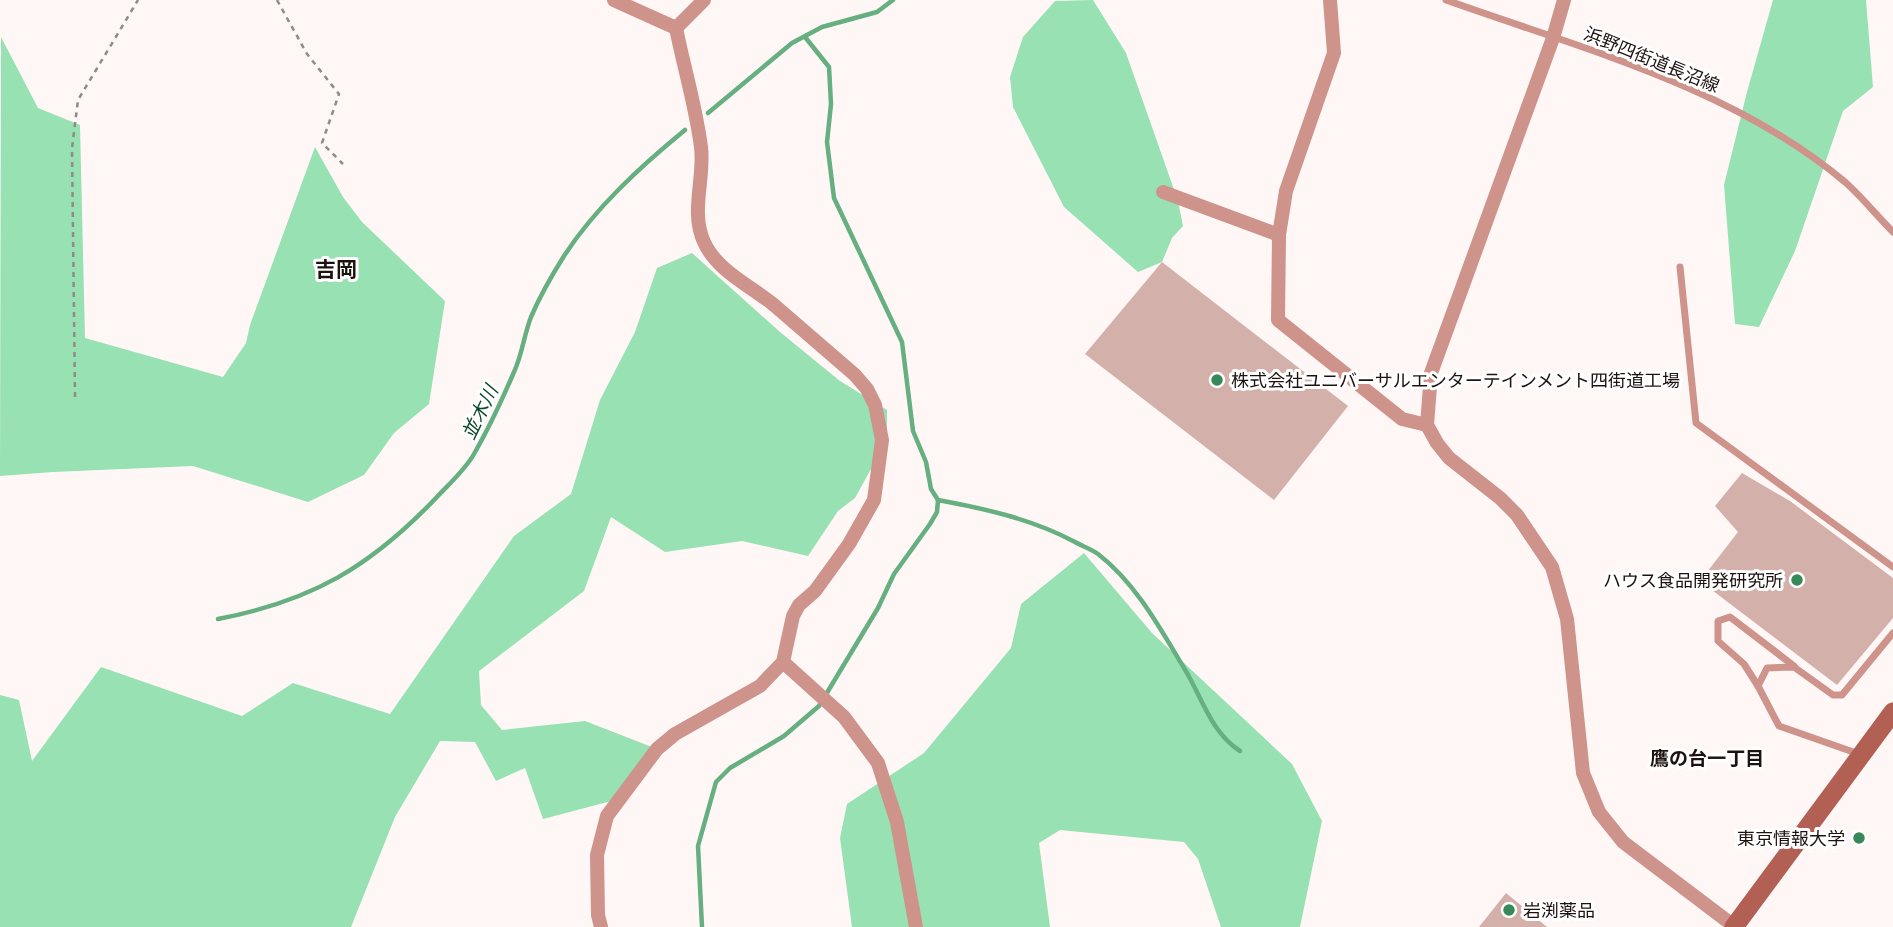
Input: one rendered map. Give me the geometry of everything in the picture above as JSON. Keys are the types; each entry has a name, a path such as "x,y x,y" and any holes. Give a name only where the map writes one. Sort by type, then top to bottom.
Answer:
{"street":[{"path":"614,0 677,28"},
{"path":"677,28 704,0"},
{"path":"1330,0 1334,53 1286,191 1279,235 1278,320 1402,419 1427,425"},
{"path":"1564,0 1553,38 1431,373 1427,425 1449,458 1500,498 1517,516 1552,567 1567,619 1583,774 1599,812 1623,842 1734,927 1893,712"},
{"path":"601,927 598,915 597,855 607,816 657,749 675,734 760,686 783,662 793,616 799,604 815,591 849,544 874,500 882,440 875,405 867,388 772,304 718,263 705,244 699,229 701,151 691,88 682,59 677,28"},
{"path":"1163,192 1279,235"},
{"path":"783,662 844,717 878,763 897,822 916,927"}],"lane":[{"name":"浜野四街道長沼線","path":"1446,0 1662,76 1756,121 1846,183 1893,232"},
{"path":"1681,267 1696,423 1893,566"},
{"path":"1860,754 1779,726 1744,664 1718,641 1718,621 1730,617 1833,695 1842,695 1893,633"},
{"path":"1758,686 1767,668 1794,667"}],"path":[{"path":"75,397 72,148 78,100 138,0"},
{"path":"277,0 307,54 339,94 322,143 343,164"}],"green space":[{"path":"1093,0 1126,53 1178,201 1183,226 1172,238 1162,262 1138,272 1064,207 1013,107 1010,77 1023,37 1055,1"},
{"path":"1773,0 1866,0 1873,87 1843,111 1795,251 1759,327 1735,324 1724,185"},
{"path":"1,37 38,108 80,125 85,338 223,377 246,343 250,325 315,147 343,197 362,222 445,301 429,404 394,433 364,475 308,502 193,466 0,476"},
{"path":"692,253 780,332 840,381 887,410 887,440 855,498 838,511 808,556 742,541 665,552 611,517 584,591 479,671 481,705 502,730 585,721 657,749 619,799 543,819 525,768 496,781 475,742 440,741 395,817 351,927 0,927 0,695 19,700 32,761 101,667 242,716 293,683 390,714 514,536 571,494 600,400 635,332 657,268"},
{"path":"1084,553 1152,633 1292,764 1322,821 1300,927 1221,927 1198,859 1184,842 1060,830 1039,843 1050,927 852,927 840,838 847,804 924,753 1011,648 1021,604"}],"building":[{"name":"株式会社ユニバーサルエンターテインメント四街道工場","path":"1162,262 1348,406 1274,500 1085,354"},
{"name":"ハウス食品開発研究所","path":"1742,473 1790,501 1893,578 1893,618 1837,685 1700,581 1738,532 1715,506"},
{"name":"岩渕薬品","path":"1506,893 1547,927 1479,927"}],"waterway":[{"name":"並木川","path":"708,113 792,43 822,27 877,12 893,0"},
{"path":"805,37 829,67 831,104 827,142 834,198 902,342 913,431 926,462 931,489 938,500 1025,521 1059,534 1098,554 1137,594 1187,673 1215,726 1230,744 1240,751"},
{"name":"並木川","path":"218,619 282,602 338,578 363,562 412,522 451,482 470,460 490,424 517,365 531,317 564,256 576,238 620,188 685,130"},
{"path":"702,927 698,846 716,782 730,768 784,736 819,706 878,608 894,574 937,512 938,500"}],"place":[{"name":"株式会社ユニバーサルエンターテインメント四街道工場","path":"1217,380"},
{"name":"ハウス食品開発研究所","path":"1797,580"},
{"name":"東京情報大学","path":"1859,838"},
{"name":"岩渕薬品","path":"1509,910"}],"district":[{"name":"吉岡","path":"336,268"},
{"name":"鷹の台一丁目","path":"1707,757"}]}
